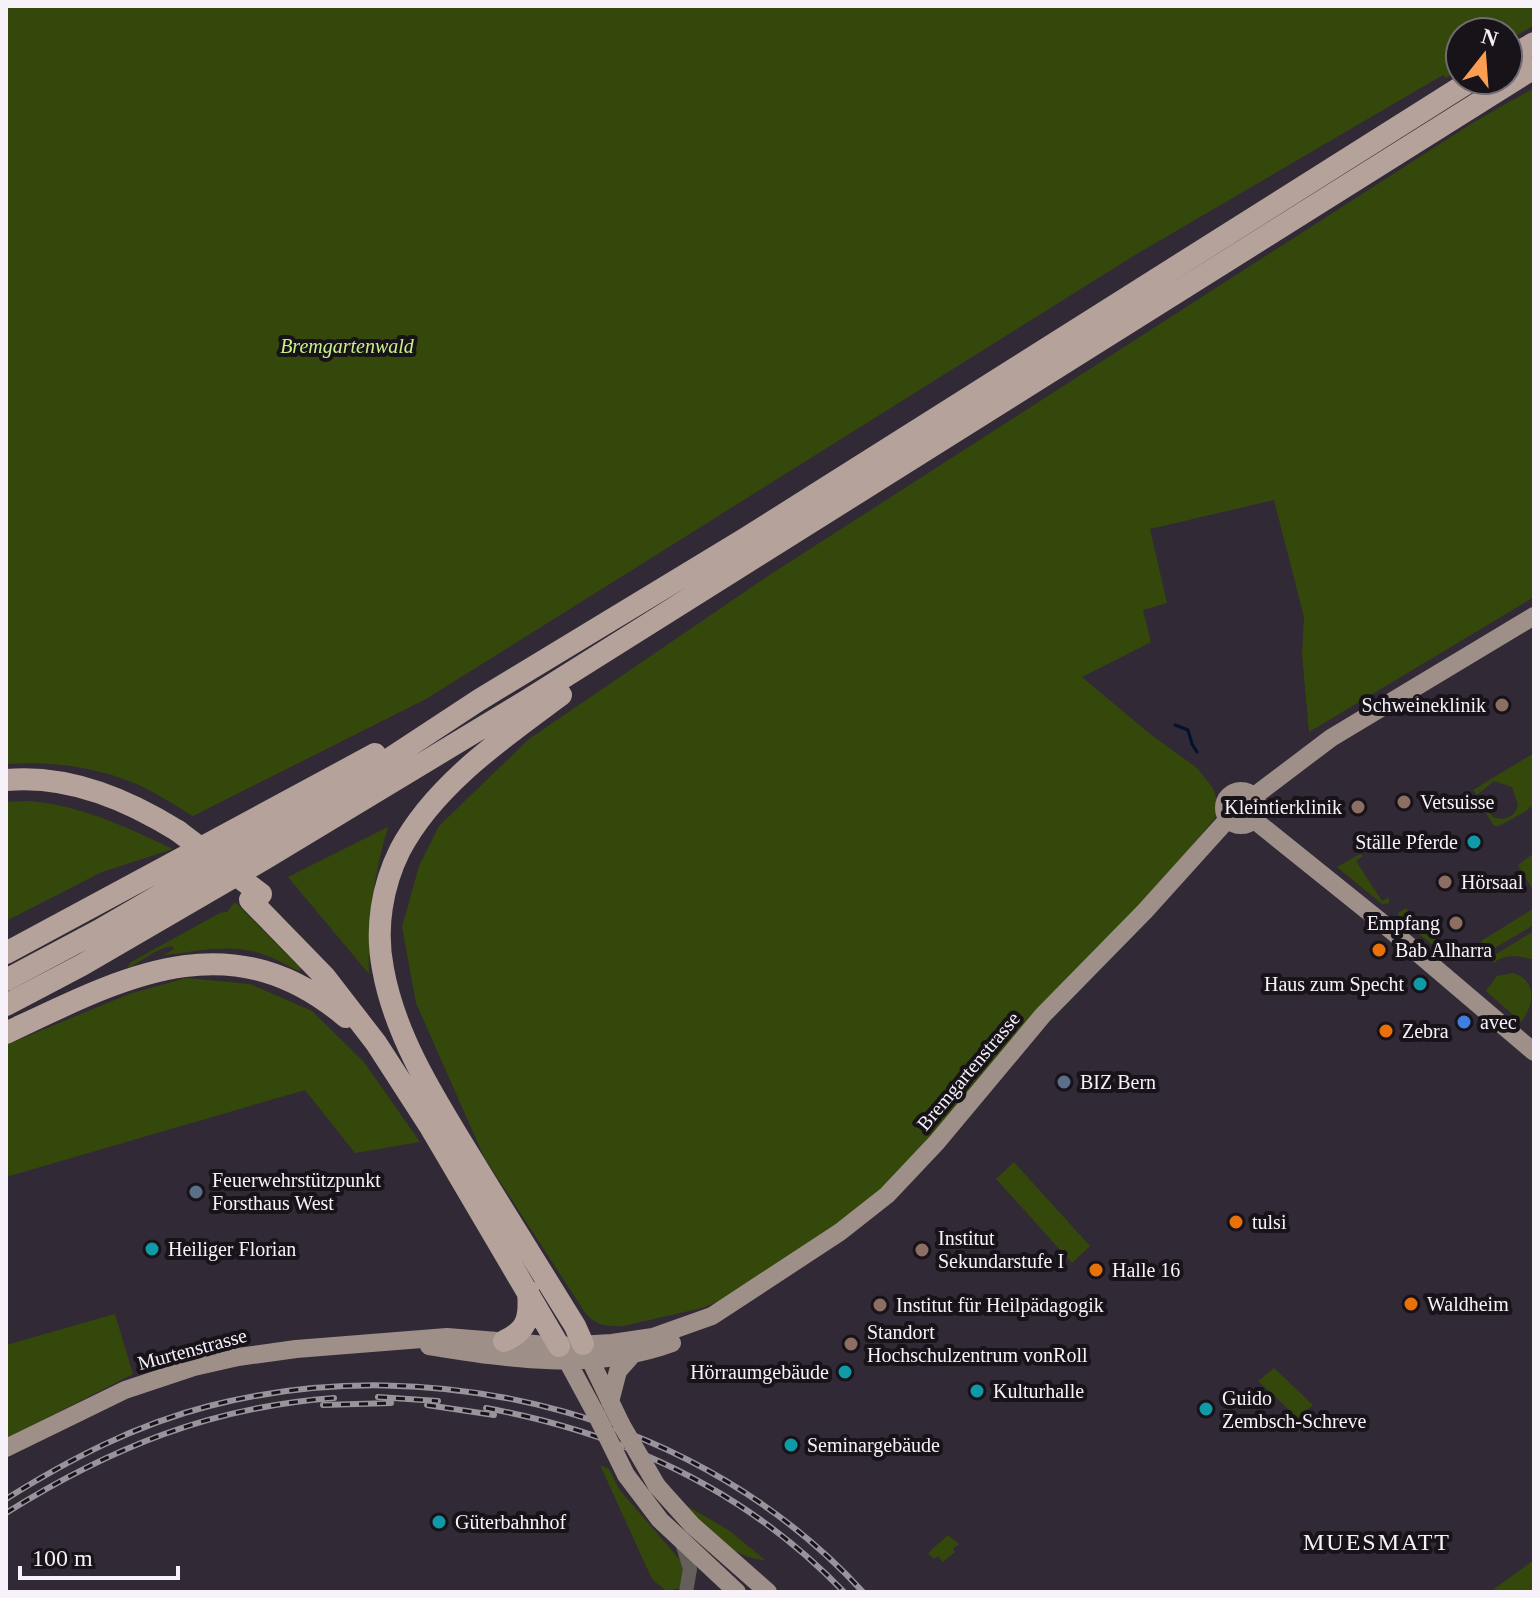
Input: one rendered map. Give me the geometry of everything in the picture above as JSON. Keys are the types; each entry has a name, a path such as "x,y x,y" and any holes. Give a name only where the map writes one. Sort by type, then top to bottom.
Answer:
{"highway":[{"path":"6,1005 82,965 266,858 626,640 1534,68"},
{"path":"6,980 348,786 479,700 743,540 1447,96"},
{"path":"587,1353 575,1326 441,1109 402,1031 382,968 380,924 392,868 417,824 455,782 626,640"},
{"path":"6,953 479,700"},
{"path":"6,780 41,780 87,788 127,803 256,897 304,934 335,969 441,1109"},
{"path":"6,792 40,791 80,798 172,834"},
{"path":"256,897 325,977 376,1043 429,1125 563,1354"},
{"path":"6,945 61,924"},
{"path":"6,1033 136,976 176,967 215,964 257,969 297,983 330,1004 376,1043"},
{"path":"504,1341 514,1337 526,1325 528,1290"}],"main road":[{"path":"1253,797 1343,730 1534,616"},
{"path":"1244,792 1253,797 1258,811 1253,819 1243,825 1228,819 1224,810 1228,797 1244,792"},
{"name":"Bremgartenstrasse","path":"587,1353 633,1354 679,1340 840,1232 887,1195 937,1142 1044,1014 1145,911 1228,819"},
{"path":"1253,819 1372,914 1534,1052"},
{"name":"Bremgartenstrasse","path":"587,1353 612,1343 653,1337 712,1316"},
{"name":"Murtenstrasse","path":"6,1448 125,1390 194,1367 272,1351 447,1337 504,1341 563,1354"},
{"name":"Murtenstrasse","path":"402,1342 563,1354 587,1353"},
{"path":"587,1353 626,1475 645,1503 730,1591 761,1586"},
{"path":"563,1354 603,1409 621,1424 657,1486 692,1525 761,1586"},
{"path":"603,1409 618,1371 633,1354"}],"street":[{"path":"682,1543 690,1569 686,1592"}],"green space":[{"name":"Bremgartenwald","path":"6,6 1534,6 1534,25 1524,31 1524,16 1444,16 1444,76 1135,255 426,699 193,816 141,786 103,772 55,764 6,764"},
{"path":"1534,88 1534,597 1309,732 1302,654 1304,617 1274,500 1150,529 1167,603 1143,610 1151,642 1082,677 1150,734 1197,768 1213,788 1219,806 1215,818 1155,892 917,1158 843,1221 736,1294 702,1308 623,1326 606,1325 592,1319 484,1157 416,1003 402,927 419,866 439,826 529,739 768,576 1474,122"},
{"path":"1534,753 1534,812 1530,806 1528,810 1494,826 1478,800 1484,799 1484,807 1493,817 1508,817 1518,805 1512,787 1494,781 1477,795 1473,790"},
{"path":"28,801 85,812 173,849 102,872 6,921 6,802"},
{"path":"388,827 372,900 369,974 288,877"},
{"path":"1534,853 1534,892 1518,865"},
{"path":"1360,854 1363,856 1356,861 1382,901 1389,897 1389,903 1382,904 1337,867"},
{"path":"235,902 301,969 299,971 247,950 211,949 164,955 174,949 172,946 160,949 127,968 131,962 227,912"},
{"path":"1406,908 1416,920 1423,917 1449,959 1399,917 1398,913"},
{"path":"1533,909 1534,925 1488,952 1481,941"},
{"path":"1534,931 1534,960 1508,957 1494,963 1491,957"},
{"path":"1513,973 1521,976 1530,987 1531,1001 1521,1022 1486,991 1497,976"},
{"path":"186,978 250,984 312,1011 364,1062 420,1142 355,1153 305,1090 6,1177 6,1045 129,994"},
{"path":"1014,1162 1090,1246 1072,1263 996,1179"},
{"path":"115,1314 133,1374 6,1439 6,1345"},
{"path":"1274,1368 1313,1405 1298,1418 1258,1381"},
{"path":"600,1465 609,1469 619,1489 680,1560 684,1570 680,1588 666,1591 652,1579"},
{"path":"684,1504 730,1531 765,1560 730,1548"},
{"path":"948,1535 959,1544 953,1549 955,1552 943,1562 938,1556 934,1559 928,1553"},
{"path":"1534,1560 1534,1592 1497,1592 1494,1589"}],"waterway":[{"path":"1175,725 1188,730 1197,752"}],"railway":[{"path":"6,1499 54,1470 129,1433 209,1406 296,1390 385,1385 474,1393 562,1411 646,1440 725,1480 798,1531 863,1592"},
{"path":"378,1397 438,1401"},
{"path":"6,1513 84,1469 163,1434 245,1411 334,1398"},
{"path":"323,1405 391,1403"},
{"path":"427,1405 494,1415"},
{"path":"486,1408 586,1433 680,1472 766,1524 844,1592"}],"place":[{"name":"Schweineklinik","path":"1502,705"},
{"name":"Vetsuisse","path":"1404,802"},
{"name":"Kleintierklinik","path":"1358,807"},
{"name":"Ställe Pferde","path":"1474,842"},
{"name":"Hörsaal","path":"1445,882"},
{"name":"Empfang","path":"1456,923"},
{"name":"Bab Alharra","path":"1379,950"},
{"name":"Haus zum Specht","path":"1420,984"},
{"name":"avec","path":"1464,1022"},
{"name":"Zebra","path":"1386,1031"},
{"name":"BIZ Bern","path":"1064,1082"},
{"name":"Feuerwehrstützpunkt Forsthaus West","path":"196,1192"},
{"name":"tulsi","path":"1236,1222"},
{"name":"Heiliger Florian","path":"152,1249"},
{"name":"Institut Sekundarstufe I","path":"922,1250"},
{"name":"Halle 16","path":"1096,1270"},
{"name":"Waldheim","path":"1411,1304"},
{"name":"Institut für Heilpädagogik","path":"880,1305"},
{"name":"Standort Hochschulzentrum vonRoll","path":"851,1344"},
{"name":"Hörraumgebäude","path":"845,1372"},
{"name":"Kulturhalle","path":"977,1391"},
{"name":"Guido Zembsch-Schreve","path":"1206,1409"},
{"name":"Seminargebäude","path":"791,1445"},
{"name":"Güterbahnhof","path":"439,1522"}],"district":[{"name":"MUESMATT","path":"1377,1542"}]}
